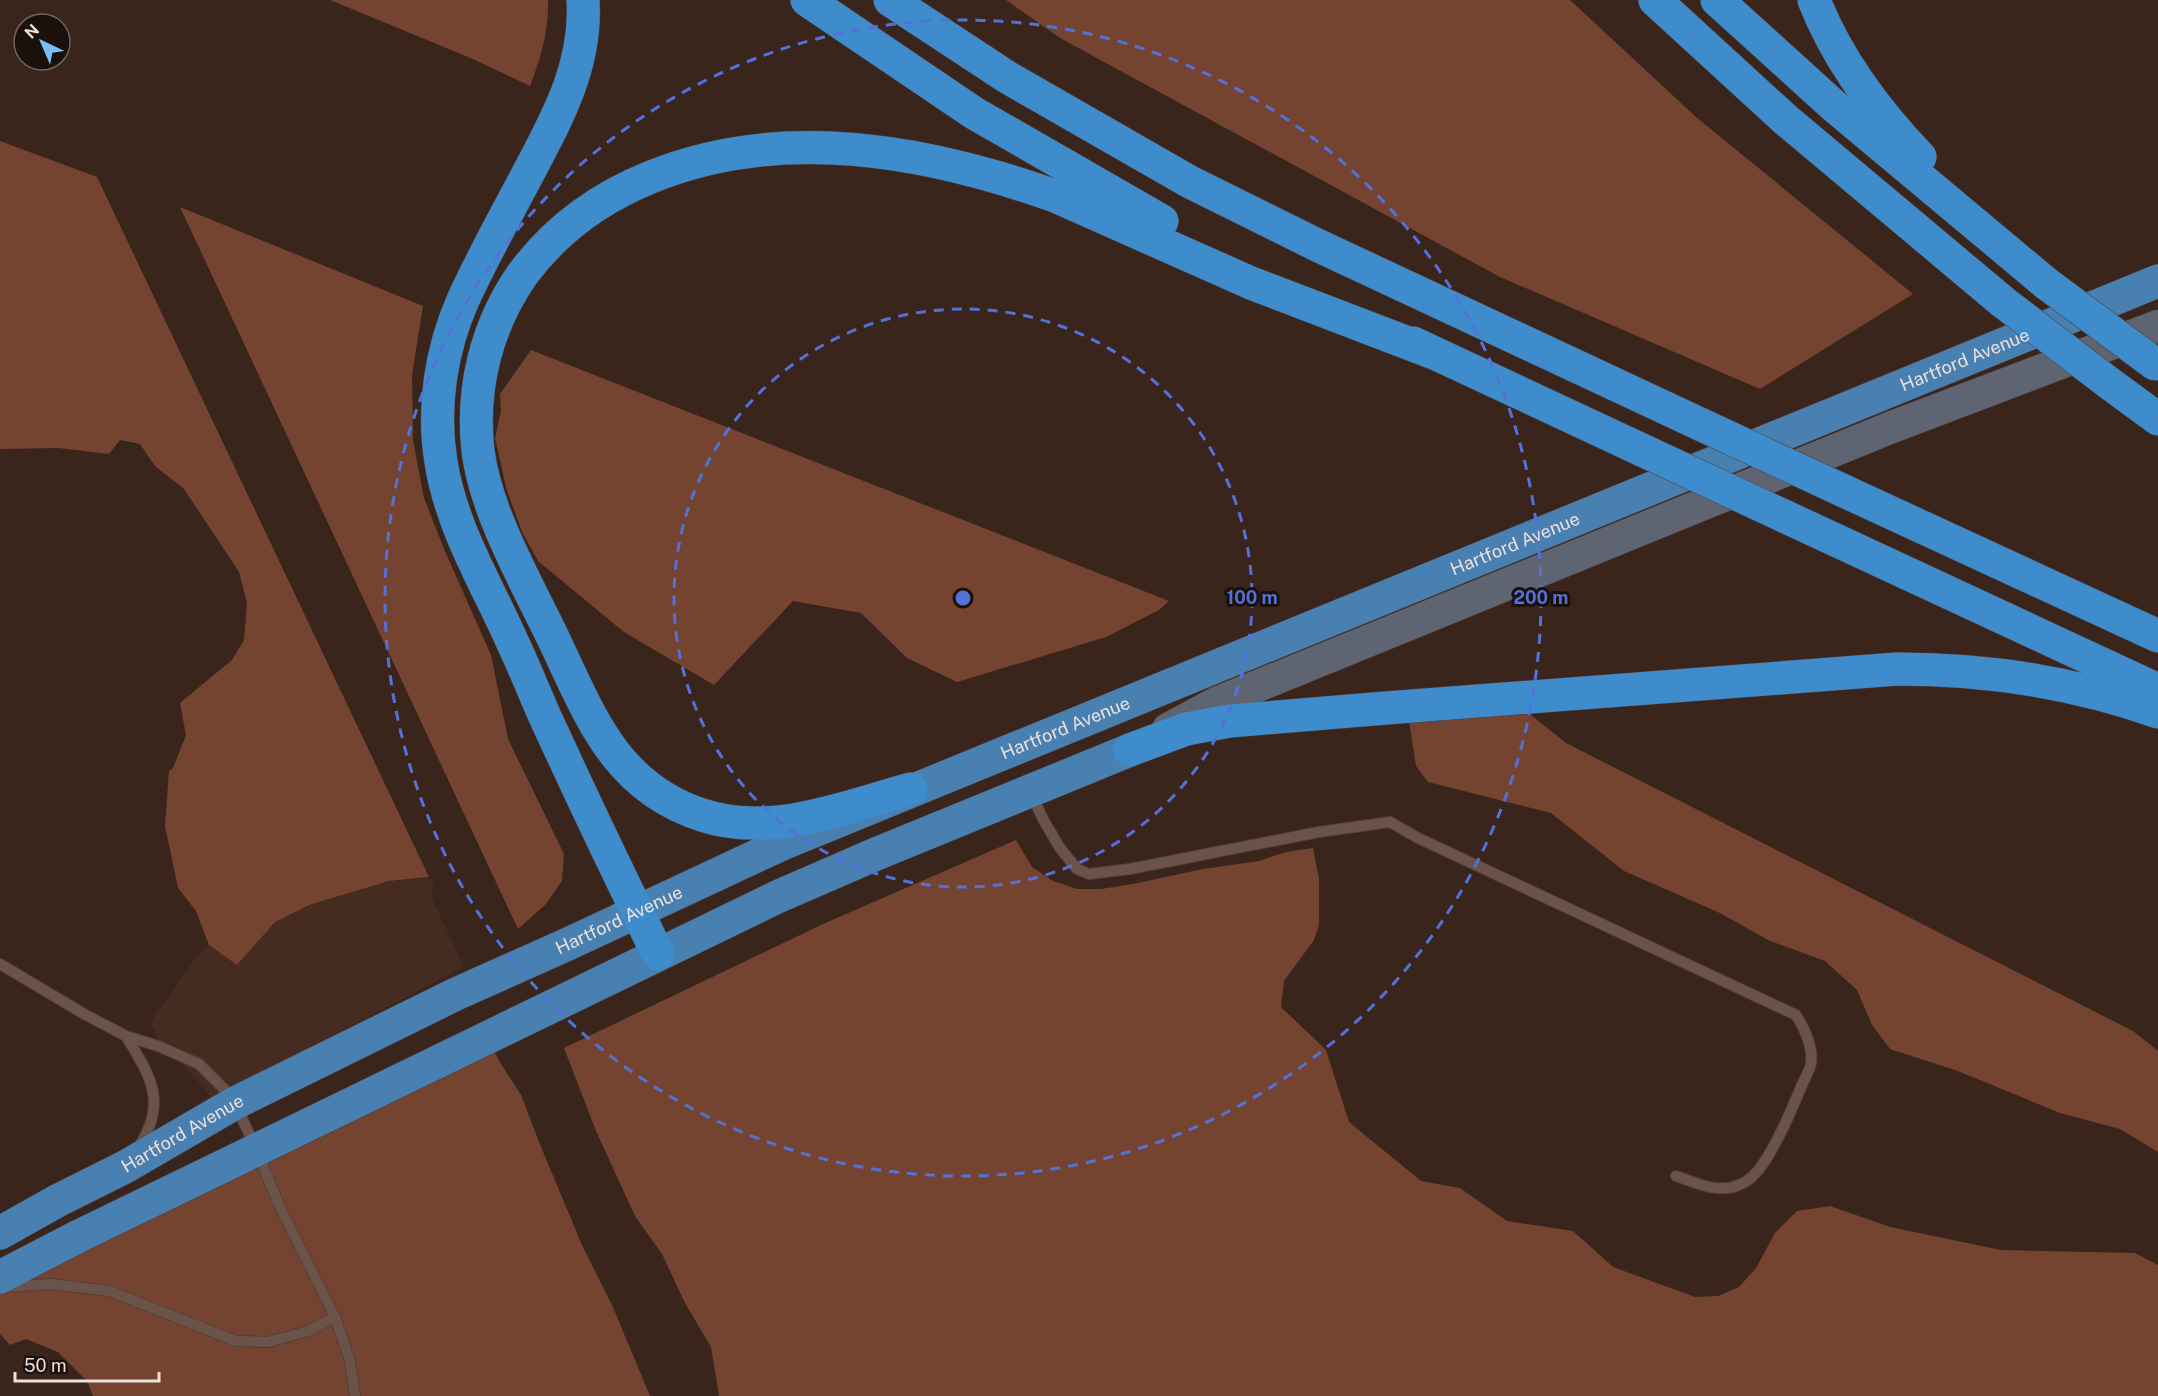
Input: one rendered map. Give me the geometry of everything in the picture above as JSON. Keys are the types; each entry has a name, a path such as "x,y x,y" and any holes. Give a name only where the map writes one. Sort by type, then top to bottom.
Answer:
{"highway":[{"path":"583,0 581,47 564,104 455,319 441,378 438,439 445,481 457,524 512,640 551,732 658,954"},
{"path":"807,0 974,113 1236,260 2158,690"},
{"path":"890,0 1007,77 1190,182 1328,250 2158,636"},
{"path":"1655,0 1786,120 2003,302 2158,419"},
{"path":"1717,0 1834,106 2047,284 2156,365"},
{"path":"1814,0 1831,37 1850,68 1892,125 1942,180 2047,284"},
{"path":"911,789 797,820 760,824 724,821 688,810 656,792 626,768 601,736 493,510 482,474 477,437 479,382 486,348 498,316 526,270 570,224 607,198 642,181 684,165 740,152 774,148 844,148 917,158 1024,185 1055,196 1251,283 1434,353"},
{"name":"Hartford Avenue","path":"0,1233 125,1167 235,1103 456,994 782,844 911,789 2158,281"},
{"path":"1131,750 1172,734 1230,721 1897,669 1964,671 2032,679 2099,694 2158,712"},
{"name":"Hartford Avenue","path":"0,1277 77,1237 807,883 1131,750"}],"main road":[{"name":"Hartford Avenue","path":"1131,750 1216,703 1882,431 2158,326"}],"lane":[{"path":"1030,791 1060,848 1077,869 1089,874 1130,869 1319,832 1390,822 1418,838 1796,1015 1805,1029 1811,1049 1811,1065 1794,1105 1763,1163 1752,1178 1727,1188 1707,1187 1676,1176"},
{"path":"0,964 126,1036 158,1046 199,1064 235,1103 279,1205 335,1317 350,1360 355,1396"},
{"path":"125,1167 144,1139 152,1122 156,1105 147,1070 126,1036"},
{"path":"0,1287 51,1284 110,1291 236,1341 267,1342 308,1331 335,1317"}],"shaded area":[{"path":"330,0 548,0 546,33 530,86 473,59"},
{"path":"1006,0 1570,0 1696,117 1913,294 1760,389 1500,277 1060,38"},
{"path":"0,141 97,177 429,877 389,881 309,905 275,922 237,965 209,945 196,911 178,888 165,826 169,771 173,768 186,735 180,703 232,660 244,640 247,603 239,572 184,489 155,466 140,444 120,440 109,454 59,448 0,449"},
{"path":"180,207 423,306 412,375 413,440 424,498 491,655 508,739 564,854 562,881 545,905 518,929"},
{"path":"531,350 1169,601 1159,610 1106,637 957,682 907,658 861,613 793,601 714,685 624,632 538,561 523,534 507,491 495,438 501,411 500,394"},
{"path":"1517,704 1566,743 2133,1031 2158,1051 2158,1152 2120,1129 2060,1113 1958,1071 1890,1049 1872,1025 1857,990 1825,961 1768,940 1720,913 1624,871 1551,813 1428,782 1416,766 1408,714"},
{"path":"1016,840 1032,867 1053,881 1077,889 1101,889 1133,884 1203,869 1259,861 1286,852 1313,848 1319,879 1319,925 1314,940 1284,981 1281,1007 1326,1050 1349,1122 1421,1181 1460,1188 1507,1221 1573,1231 1613,1267 1695,1297 1718,1296 1739,1287 1756,1268 1775,1233 1797,1211 1830,1206 1890,1227 2001,1250 2135,1253 2158,1265 2158,1396 719,1396 711,1347 685,1303 662,1254 635,1216 596,1131 564,1048 823,924"},
{"path":"434,878 432,898 464,967 212,1100 205,1089 158,1039 151,1024 155,1014 209,944 237,965 275,922 309,905 389,881"},
{"path":"492,1047 521,1095 582,1245 612,1305 650,1396 93,1396 87,1381 58,1352 26,1339 10,1345 0,1334 0,1258 11,1256"}]}
